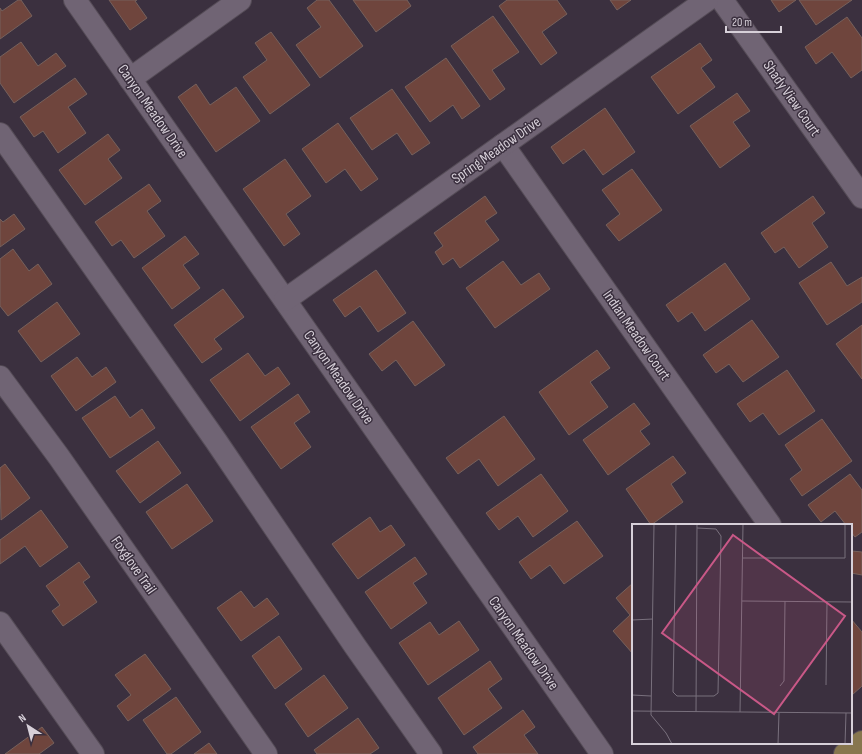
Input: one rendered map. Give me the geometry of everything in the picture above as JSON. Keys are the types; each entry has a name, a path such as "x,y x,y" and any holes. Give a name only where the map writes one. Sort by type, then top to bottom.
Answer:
{"main road":[{"path":"845,754 862,742"}],"street":[{"name":"Canyon Meadow Drive","path":"75,0 602,754"},
{"path":"130,79 240,0"},
{"name":"Spring Meadow Drive","path":"285,300 707,0"},
{"name":"Shady View Court","path":"722,0 862,197"},
{"path":"0,134 216,441 355,646 431,754"},
{"name":"Indian Meadow Court","path":"503,145 769,524"},
{"name":"Foxglove Trail","path":"0,377 59,457 266,754"},
{"path":"0,623 93,754"}],"building":[{"path":"18,0 21,0 32,16 0,39 0,8 2,11"},
{"path":"109,0 137,0 135,1 147,18 130,30"},
{"path":"317,0 329,0 363,46 320,78 296,45 321,27 307,8"},
{"path":"353,0 407,0 411,6 376,32"},
{"path":"507,0 557,0 567,14 542,32 557,53 541,65 499,6"},
{"path":"610,0 631,0 617,10"},
{"path":"771,0 796,0 779,12"},
{"path":"799,0 852,0 816,25"},
{"path":"493,16 519,52 492,70 505,89 490,100 451,46"},
{"path":"847,17 862,38 862,70 851,78 832,52 816,64 805,47"},
{"path":"271,32 310,85 270,114 243,77 267,60 255,43"},
{"path":"21,42 38,66 56,53 66,66 14,103 0,83 0,57"},
{"path":"700,43 712,60 701,68 715,87 678,114 651,77"},
{"path":"446,58 480,106 462,119 453,105 430,122 405,87"},
{"path":"75,78 87,94 68,107 86,133 58,153 43,131 34,137 20,117"},
{"path":"196,84 210,105 236,87 260,121 216,152 178,97"},
{"path":"392,89 430,143 412,155 397,133 372,150 350,118"},
{"path":"737,93 750,111 733,122 750,146 720,168 690,126"},
{"path":"605,108 635,152 603,175 584,149 563,164 551,147"},
{"path":"338,123 378,179 361,191 345,169 326,183 302,149"},
{"path":"108,134 120,150 108,159 122,178 85,205 59,170"},
{"path":"285,159 311,196 286,214 300,234 284,246 243,189"},
{"path":"632,169 662,210 619,241 606,225 620,214 602,190"},
{"path":"149,184 161,201 147,211 165,236 134,258 121,240 112,246 95,222"},
{"path":"485,196 497,213 485,221 499,240 460,268 453,258 443,265 435,252 443,246 434,233"},
{"path":"813,196 825,213 812,223 828,247 799,268 784,247 775,253 761,233"},
{"path":"14,214 25,229 0,247 0,219 3,222"},
{"path":"185,236 199,254 183,265 200,288 172,309 142,268"},
{"path":"13,249 29,271 38,264 52,284 8,316 0,306 0,259"},
{"path":"503,261 521,285 539,273 550,289 495,328 466,288"},
{"path":"831,262 847,286 862,277 862,302 827,325 799,283"},
{"path":"725,263 750,299 705,331 692,312 678,322 666,305"},
{"path":"376,270 406,313 378,332 360,306 345,317 333,300"},
{"path":"223,289 244,317 214,339 222,349 202,363 174,325"},
{"path":"57,302 80,334 41,362 18,331"},
{"path":"752,320 779,357 743,382 729,364 716,373 703,355"},
{"path":"413,321 445,365 415,386 396,360 382,371 369,354"},
{"path":"862,325 862,379 836,344"},
{"path":"597,350 610,368 590,382 608,407 569,435 539,392"},
{"path":"248,353 265,376 278,367 290,384 240,421 210,380"},
{"path":"77,357 92,377 106,367 116,382 76,411 51,376"},
{"path":"787,370 815,411 779,435 763,413 750,422 737,404"},
{"path":"298,394 310,412 294,423 311,447 281,469 251,427"},
{"path":"115,396 130,418 142,409 155,428 110,458 82,418"},
{"path":"634,403 650,424 640,431 650,444 608,475 583,440"},
{"path":"504,416 535,459 498,486 479,459 458,474 446,458"},
{"path":"822,419 852,461 802,496 790,479 802,470 785,445"},
{"path":"158,441 181,473 140,503 116,471"},
{"path":"673,456 686,473 671,484 683,502 652,524 650,524 626,489"},
{"path":"5,464 30,498 1,520 0,468"},
{"path":"541,474 568,511 533,537 518,516 499,530 486,513"},
{"path":"850,474 862,490 862,532 855,537 852,533 852,524 845,524 835,511 821,522 808,505"},
{"path":"187,484 213,521 172,549 146,512"},
{"path":"41,510 68,547 40,567 25,546 0,564 0,540"},
{"path":"370,517 380,532 391,525 405,545 358,579 332,544"},
{"path":"577,521 603,556 564,584 550,565 531,579 519,562"},
{"path":"852,551 862,552 862,575 852,573"},
{"path":"415,557 427,574 413,583 427,603 391,629 365,592"},
{"path":"79,562 90,577 83,582 97,602 63,626 52,611 60,605 46,586"},
{"path":"632,584 632,653 613,631 630,615 616,598"},
{"path":"241,591 254,608 267,598 279,614 241,641 217,608"},
{"path":"852,620 862,632 862,686 852,695"},
{"path":"459,621 479,650 428,685 399,643 430,622 439,635"},
{"path":"279,636 302,669 275,689 252,656"},
{"path":"145,654 171,689 128,721 117,706 131,695 115,675"},
{"path":"490,661 502,679 488,689 502,708 464,735 438,698"},
{"path":"324,675 348,708 308,737 285,704"},
{"path":"176,697 201,732 171,754 167,754 143,720"},
{"path":"523,710 535,727 524,735 538,754 478,754 473,747"},
{"path":"358,718 379,748 370,754 317,754 314,750"},
{"path":"42,727 54,743 39,754 5,754"},
{"path":"209,743 217,754 194,754"}]}
